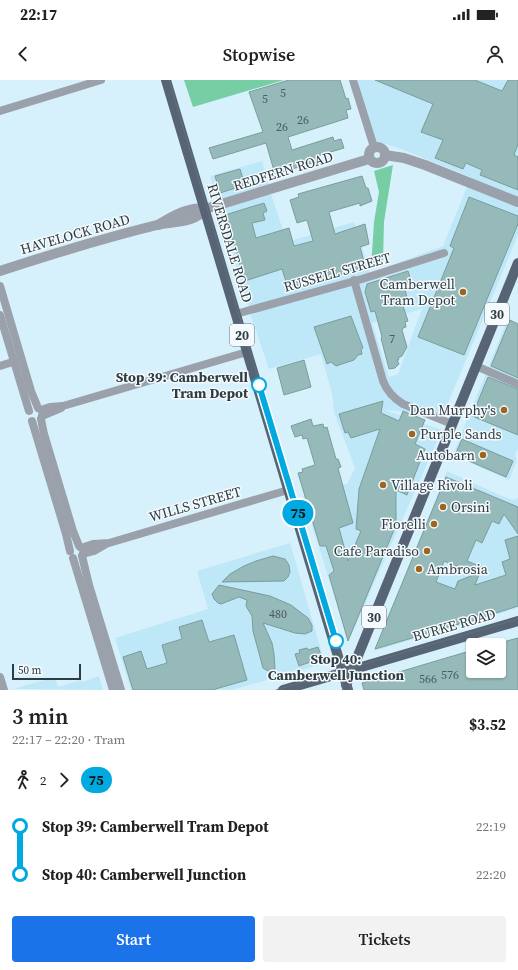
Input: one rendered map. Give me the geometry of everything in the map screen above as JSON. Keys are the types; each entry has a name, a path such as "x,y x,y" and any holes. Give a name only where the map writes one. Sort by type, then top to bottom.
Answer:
{"main road":[{"name":"RIVERSDALE ROAD","path":"166,80 288,490 348,671 346,688"},
{"name":"30","path":"348,671 518,263"},
{"name":"BURKE ROAD","path":"283,690 518,621"}],"street":[{"path":"0,111 101,80"},
{"path":"353,80 374,147"},
{"path":"374,147 381,148 385,155"},
{"path":"374,147 369,152 369,159 372,162 378,164 383,160 385,155"},
{"path":"385,155 404,158 425,165 518,202"},
{"name":"REDFERN ROAD","path":"205,209 369,159"},
{"name":"HAVELOCK ROAD","path":"0,271 57,253 158,225 186,211 196,208 205,209"},
{"name":"RUSSELL STREET","path":"236,314 444,253"},
{"path":"354,280 383,381 388,392 402,404 452,424"},
{"path":"0,286 29,411 28,417 32,421 113,690"},
{"path":"0,315 40,413 44,434 73,531 81,551 89,585 120,690"},
{"path":"32,421 37,422 40,413 50,407 63,406 247,352"},
{"path":"0,366 18,360"},
{"path":"476,366 518,384"},
{"path":"29,411 32,408 40,413"},
{"name":"WILLS STREET","path":"72,555 79,559 81,551 93,544 109,543 288,490"},
{"path":"72,555 74,546 81,551"},
{"path":"0,677 4,690"}],"shaded area":[{"path":"358,80 518,80 518,235 443,415 385,410 442,430 348,640 303,496 347,484 355,468 334,412 332,394 321,354 269,369 251,316 210,176 262,161 287,242 354,222 370,273 443,246 471,177 396,147 370,140","holes":["422,309 398,374 389,377 372,323"]},
{"path":"507,321 518,326 518,449 515,454 517,460 509,480 453,455"},
{"path":"447,471 502,496 513,500 518,498 518,608 374,651"},
{"path":"290,543 323,657 319,665 232,690 131,690 115,638 208,609 197,571"},
{"path":"99,676 103,690 13,689 55,677 58,687 81,680 82,682"}],"green space":[{"path":"184,80 284,80 193,107"},
{"path":"393,165 384,222 383,262 371,268 374,222 379,192 374,171"}],"building":[{"path":"289,80 340,80 351,109 346,110 348,118 288,137 292,150 333,137 334,141 341,139 344,148 317,156 319,161 275,174 266,143 213,159 209,148 263,132 249,92"},
{"path":"375,80 475,80 502,91 508,80 518,80 518,144 514,155 518,157 518,190 480,175 482,170 466,163 463,169 435,158 443,140 421,132 433,104"},
{"path":"240,169 245,185 220,193 215,176"},
{"path":"362,176 372,201 360,206 360,203 329,212 335,234 365,224 369,244 360,247 366,269 355,272 354,270 289,291 282,269 245,281 225,215 264,203 267,211 263,213 265,220 252,223 256,238 289,228 294,246 313,241 307,220 297,223 290,200 299,197 298,194"},
{"name":"Camberwell Tram Depot","path":"469,197 518,216 518,224 464,355 418,337 454,248 450,246"},
{"path":"408,271 411,280 410,284 404,286 408,301 402,303 408,321 405,322 406,327 402,330 407,347 402,356 398,358 399,360 397,360 399,364 395,368 389,369 375,311 371,312 365,292 367,284"},
{"path":"351,316 363,348 361,349 362,354 358,355 354,360 336,366 331,362 327,364 314,327"},
{"path":"510,320 518,324 518,378 491,366"},
{"path":"304,360 311,387 284,395 277,368"},
{"path":"488,377 518,389 518,435 472,416"},
{"path":"383,401 381,413 399,421 403,411 425,420 415,444 425,449 407,495 396,490 396,525 348,641 329,575 334,571 326,546 320,546 298,473 303,472 302,469 315,465 307,438 303,439 302,435 295,437 291,426 311,419 313,426 323,424 324,428 327,427 336,459 338,459 341,467 338,468 353,523 339,528 348,561 361,531 356,529 359,489 380,429 351,438 348,432 345,433 339,414"},
{"path":"462,439 513,461 506,477 455,455"},
{"path":"446,477 518,507 518,534 504,514 499,524 492,521 482,543 476,540 467,561 482,567 475,585 506,575 502,562 510,559 505,540 518,536 518,606 471,621 462,618 459,624 375,649","holes":["444,561 476,574 458,581 455,589 436,582"]},
{"path":"273,556 285,559 289,565 290,572 284,581 222,582 230,574 244,566"},
{"path":"219,585 270,596 291,605 308,618 312,625 312,631 305,634 295,633 263,623 272,643 274,654 275,669 268,671 263,668 253,631 252,616 246,606 247,600 239,597 221,604 218,603 212,594"},
{"path":"202,620 209,642 234,635 247,680 212,690 133,690 123,657 141,651 147,669 167,663 162,645 182,639 179,627"},
{"path":"518,638 518,690 364,690 362,683 466,652 466,678 506,678 506,641"},
{"path":"318,647 322,658 299,666 295,654 300,653 299,650 307,648 308,650"}],"tram line":[{"path":"169,80 351,690"},
{"name":"75","path":"259,385 336,641"},
{"path":"276,690 518,619"},
{"path":"342,675 343,690"}],"place":[{"name":"Camberwell Tram Depot","path":"463,292"},
{"name":"Stop 39: Camberwell Tram Depot","path":"259,385"},
{"name":"Dan Murphy's","path":"504,410"},
{"name":"Purple Sands","path":"412,434"},
{"name":"Autobarn","path":"483,455"},
{"name":"Village Rivoli","path":"383,485"},
{"name":"Orsini","path":"443,507"},
{"name":"Fiorelli","path":"434,524"},
{"name":"Cafe Paradiso","path":"427,551"},
{"name":"Ambrosia","path":"419,569"},
{"name":"Stop 40: Camberwell Junction","path":"336,641"}]}
